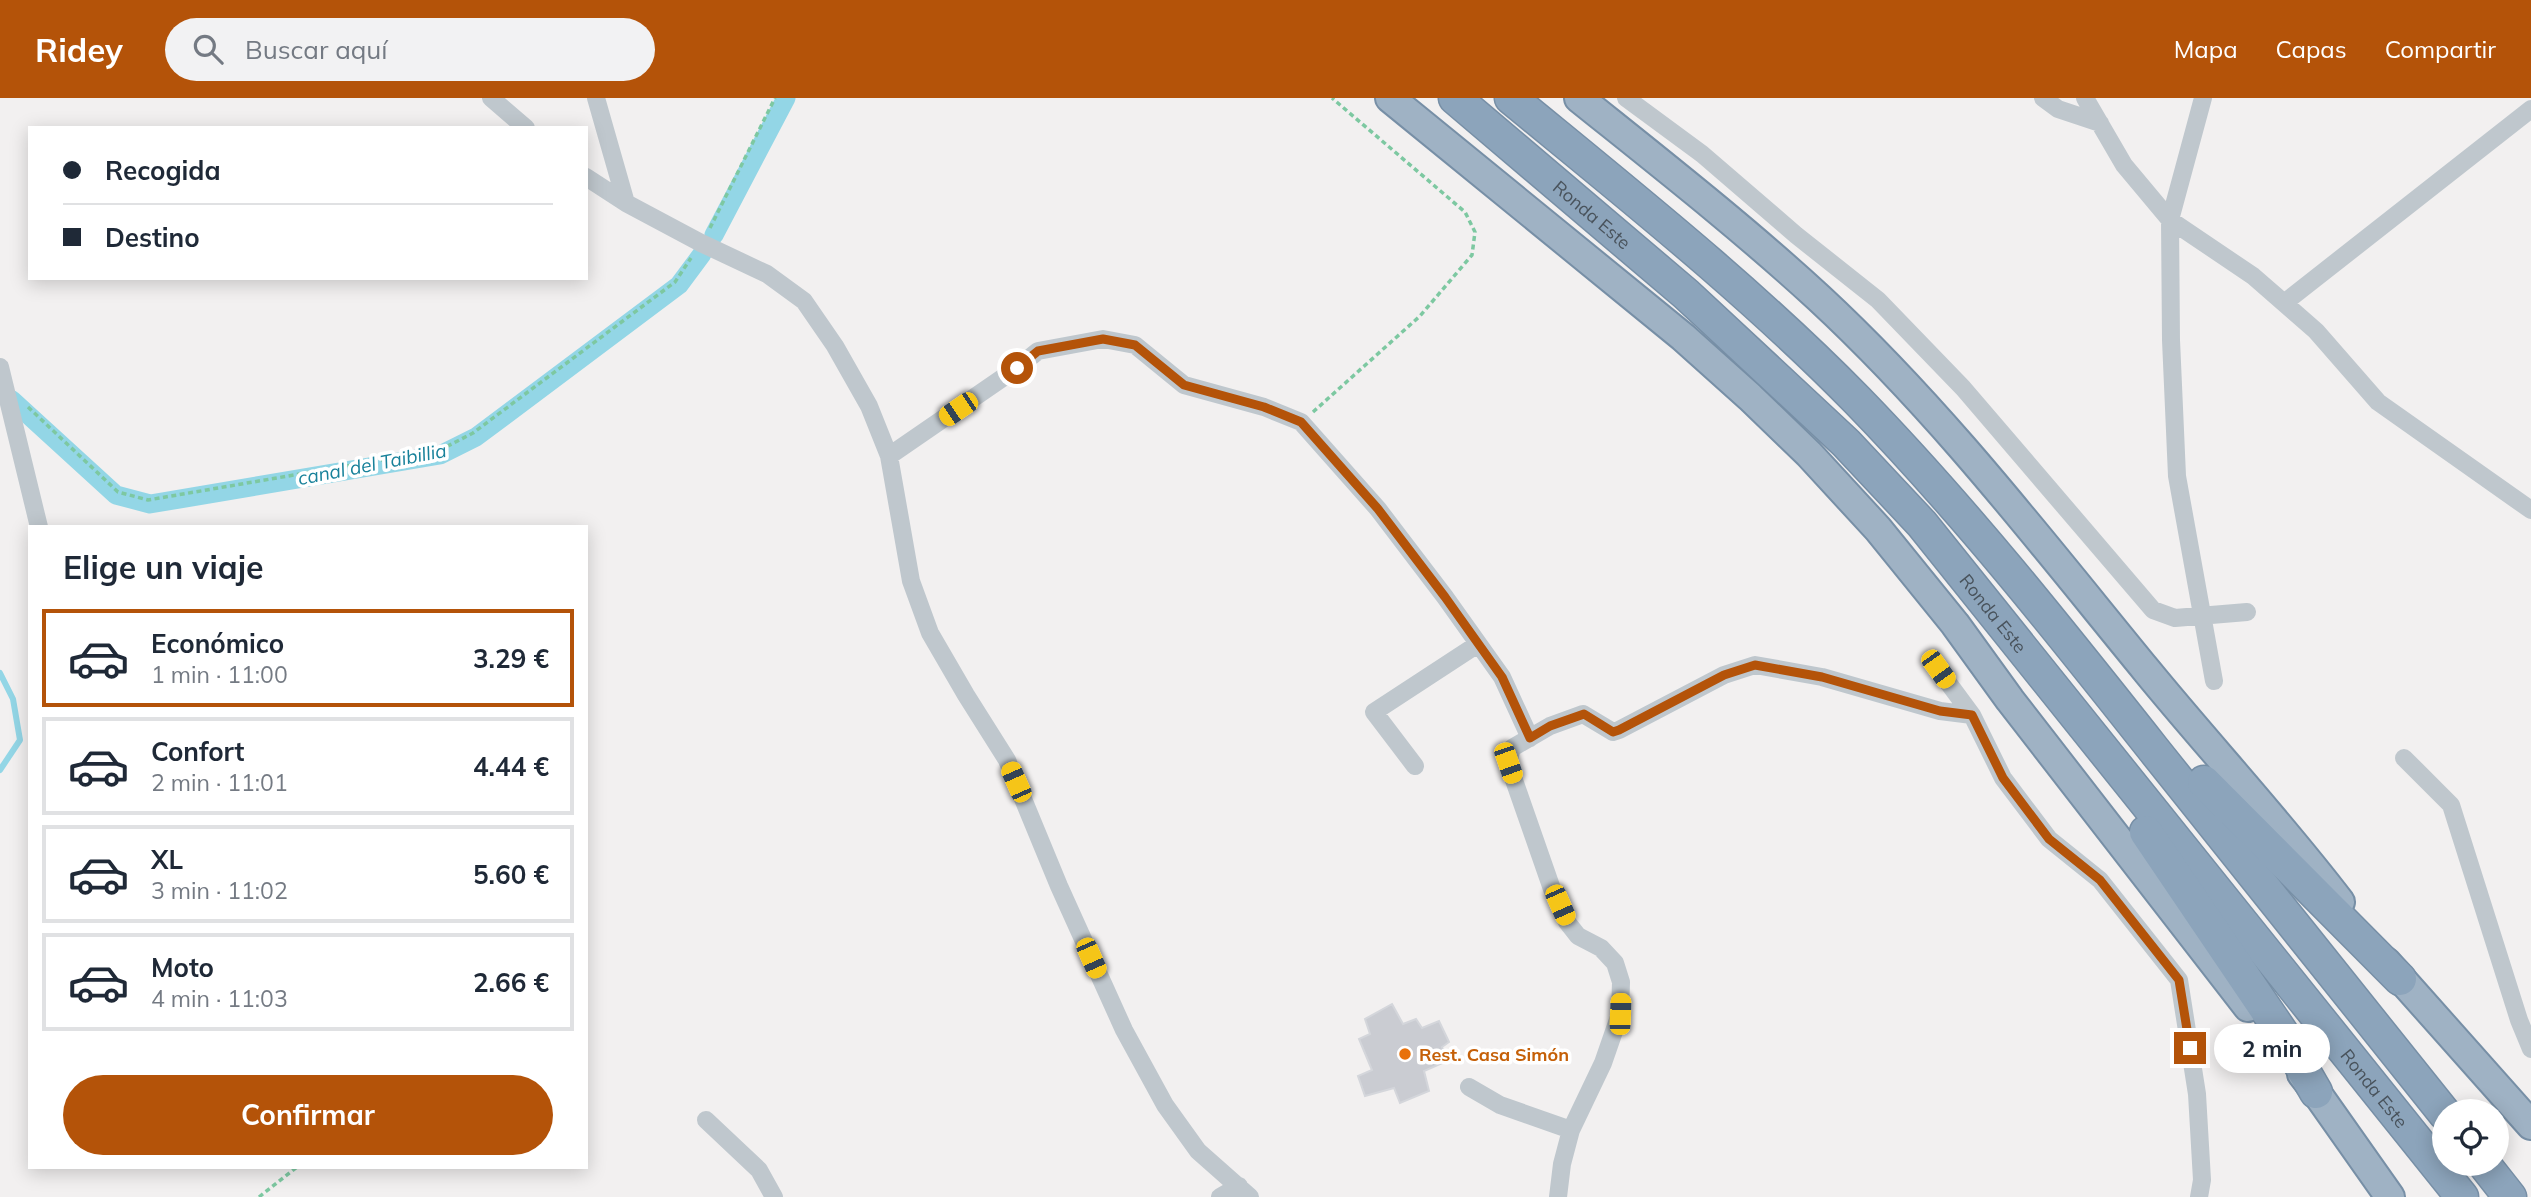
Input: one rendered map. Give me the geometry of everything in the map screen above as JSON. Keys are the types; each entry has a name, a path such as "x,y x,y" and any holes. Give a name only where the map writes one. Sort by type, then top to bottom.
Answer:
{"highway":[{"path":"1390,98 1683,337 1809,454 1878,529 1955,624 2010,700 2316,1092 2390,1197"},
{"name":"Ronda Este","path":"1455,98 1686,294 1826,424 1922,524 2462,1197"},
{"name":"Ronda Este","path":"1511,98 1762,311 1855,398 1898,443 1982,537 2063,634 2433,1099"},
{"path":"1579,98 1819,298 1918,396 2021,515 2172,701 2331,890 2400,979"},
{"path":"1898,443 1992,525 2217,797 2400,979 2531,1125"},
{"path":"2032,659 2066,723 2132,810 2282,1033 2316,1092"},
{"path":"2494,1176 2511,1197"}],"street":[{"path":"491,98 524,126"},
{"path":"596,98 626,202"},
{"path":"1626,98 1702,154 1796,235 1878,300 1963,388 2153,610 2175,618 2247,612"},
{"path":"2043,98 2058,109 2100,123"},
{"path":"2085,98 2124,165 2170,220 2253,276 2284,303 2316,331 2378,402 2531,510"},
{"path":"2203,98 2170,220 2171,340 2177,475 2214,681"},
{"path":"2284,303 2531,109"},
{"path":"588,178 701,243 767,274 804,301 835,346 869,406 889,456 911,582 930,633 965,695 1007,760 1059,886 1124,1030 1165,1105 1198,1151 1245,1192"},
{"path":"889,456 1038,351 1103,339 1135,345 1184,385 1264,407 1301,422 1402,538 1502,677 1530,738"},
{"path":"2,375 39,525"},
{"path":"1415,766 1374,712 1478,644"},
{"path":"1558,1197 1562,1164 1571,1130 1603,1063 1620,1014 1621,982 1615,963 1601,948 1578,936 1567,922 1552,889 1508,763 1512,748 1550,726 1584,714 1613,732 1619,730 1724,675 1755,665 1822,677 1940,711 1972,715"},
{"path":"1938,669 1972,715 2003,778 2049,839 2100,880 2179,980 2197,1094 2202,1180 2199,1197"},
{"path":"2404,758 2451,805 2519,1020 2531,1049"},
{"path":"1469,1087 1500,1105 1571,1130"},
{"path":"706,1120 759,1170 774,1197"},
{"path":"1220,1197 1245,1192"}],"path":[{"path":"2,375 118,492 148,500 440,450 473,433 675,282 701,243 775,98"},
{"path":"1301,422 1420,316 1472,256 1475,232 1465,212 1332,98"},
{"path":"258,1197 294,1169"}],"building":[{"name":"Rest. Casa Simón","path":"1392,1004 1403,1024 1416,1019 1422,1028 1439,1021 1449,1042 1442,1047 1447,1061 1424,1071 1429,1091 1400,1103 1394,1088 1365,1096 1358,1076 1372,1070 1359,1039 1370,1034 1365,1019"}],"waterway":[{"name":"canal del Taibillia","path":"714,235 786,98"},
{"name":"canal del Taibillia","path":"12,400 116,495 150,504 440,455 476,437 679,285 702,254"},
{"path":"0,673 13,699 20,740 0,770"}],"place":[{"name":"Rest. Casa Simón","path":"1405,1054"}],"route":[{"path":"1017,368 1038,351 1103,339 1135,345 1184,385 1264,407 1301,422 1378,509 1445,597 1502,677 1530,738 1550,726 1584,714 1613,732 1724,675 1755,665 1822,677 1940,711 1972,715 2003,778 2049,839 2100,880 2179,980 2190,1048"}]}
